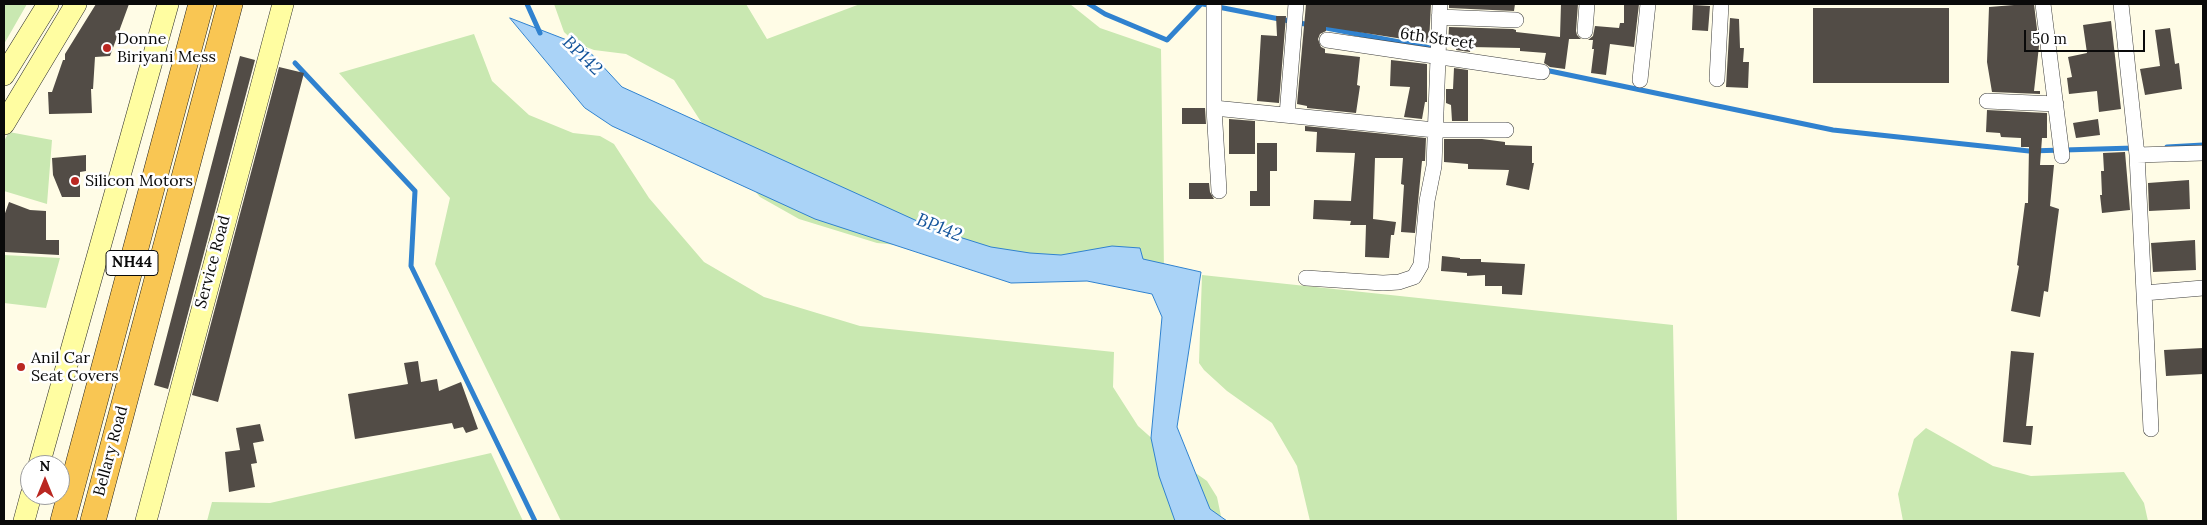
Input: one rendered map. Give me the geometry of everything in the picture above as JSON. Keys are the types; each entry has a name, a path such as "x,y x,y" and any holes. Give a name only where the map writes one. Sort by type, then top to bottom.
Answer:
{"highway":[{"name":"Bellary Road","path":"62,521 201,4"},
{"name":"Bellary Road","path":"93,521 230,4"}],"main road":[{"path":"4,75 48,4"},
{"path":"4,124 76,4"},
{"path":"42,455 168,4"},
{"name":"Service Road","path":"146,521 283,4"},
{"path":"24,521 28,505"}],"street":[{"path":"1214,4 1214,108 1218,191"},
{"path":"1286,115 1296,4"},
{"path":"1585,32 1587,4"},
{"path":"1640,80 1648,4"},
{"path":"1717,79 1720,4"},
{"path":"2043,4 2062,156"},
{"path":"2120,4 2136,148 2151,429"},
{"path":"1306,278 1383,284 1399,282 1414,277 1421,265 1427,201 1434,166 1440,10 1516,20"},
{"name":"6th Street","path":"1327,40 1542,72"},
{"path":"1987,101 2056,104"},
{"path":"1214,108 1435,130 1506,130"},
{"path":"2136,148 2203,153"},
{"path":"2144,293 2203,288"}],"green space":[{"path":"4,4 27,4 4,44"},
{"path":"554,4 746,4 767,39 860,4 1070,4 1100,28 1161,49 1164,271 877,243 799,219 760,197 718,148 674,80 626,54 594,50 576,43 564,32"},
{"path":"474,34 492,81 529,115 573,133 600,136 614,144 649,198 704,262 764,297 860,326 1114,352 1113,387 1138,426 1174,458 1207,481 1217,497 1222,521 561,521 435,264 450,198 339,73"},
{"path":"9,132 52,140 47,204 4,191 4,141"},
{"path":"4,255 60,258 46,308 4,303"},
{"path":"1202,275 1673,325 1677,521 1310,521 1297,466 1272,423 1227,391 1199,363"},
{"path":"1926,428 1993,466 2031,476 2124,472 2144,503 2148,521 1903,521 1898,494 1914,439"},
{"path":"491,453 523,521 207,521 212,502 270,503"}],"water":[{"path":"510,18 585,47 622,87 937,230 991,247 1030,253 1061,255 1112,246 1140,248 1143,259 1201,272 1177,427 1210,509 1227,521 1175,521 1159,476 1151,438 1162,317 1152,294 1087,281 1011,283 815,219 612,126 585,108"}],"building":[{"path":"96,4 129,4 110,56 95,57 93,89 91,89 92,113 49,114 48,92 52,92 63,60 65,60 65,54"},
{"path":"1306,4 1431,4 1429,43 1326,27 1326,31 1320,34 1318,39 1321,47 1325,49 1325,53 1360,57 1357,85 1360,86 1356,113 1307,108 1307,106 1297,104"},
{"path":"1449,4 1515,4 1514,11 1449,8"},
{"path":"1561,4 1578,4 1576,31 1581,39 1569,39 1565,69 1550,67 1544,63 1546,53 1520,51 1520,48 1471,47 1470,52 1456,50 1457,45 1448,45 1449,27 1513,29 1516,32 1560,37"},
{"path":"1624,4 1639,4 1634,47 1610,44 1606,75 1591,73 1594,49 1592,49 1593,40 1588,40 1593,36 1595,26 1619,28 1620,23 1624,23"},
{"path":"2034,4 2039,46 2034,91 2040,91 2040,94 1992,92 1987,62 1989,7"},
{"path":"1693,5 1710,6 1708,31 1692,30"},
{"path":"1813,8 1949,8 1949,83 1813,83"},
{"path":"1276,16 1286,16 1279,103 1257,101 1261,35 1277,36"},
{"path":"1730,18 1739,19 1740,48 1744,48 1743,62 1749,62 1748,88 1726,87"},
{"path":"2111,21 2121,109 2099,112 2097,91 2069,94 2067,78 2072,77 2068,57 2087,53 2083,25"},
{"path":"2170,28 2175,64 2179,63 2182,89 2145,95 2140,69 2160,66 2155,30"},
{"path":"240,56 255,60 168,389 154,385"},
{"path":"1391,60 1427,64 1427,102 1425,102 1422,119 1404,117 1410,87 1390,86"},
{"path":"279,67 304,73 218,402 192,395"},
{"path":"1454,68 1468,70 1468,121 1452,121 1451,105 1446,103 1446,89 1453,89"},
{"path":"1182,108 1205,108 1206,124 1182,124"},
{"path":"1987,110 2047,113 2047,138 2042,138 2040,165 2054,165 2050,206 2059,209 2048,292 2044,291 2040,317 2011,311 2019,266 2017,265 2025,203 2028,203 2029,147 2021,147 2021,138 2001,137 2000,133 1986,132"},
{"path":"1229,119 1255,121 1255,154 1229,154"},
{"path":"2098,119 2100,135 2076,138 2073,123"},
{"path":"1305,126 1426,138 1425,161 1422,161 1415,233 1401,232 1404,185 1401,184 1403,158 1375,158 1373,219 1396,222 1394,235 1391,235 1389,258 1365,257 1366,225 1350,225 1351,221 1313,219 1314,200 1351,201 1355,153 1316,152 1317,132 1305,131"},
{"path":"1444,139 1482,139 1505,142 1505,145 1532,146 1532,163 1534,163 1529,190 1506,185 1509,170 1468,169 1468,164 1444,162"},
{"path":"1257,143 1277,143 1277,171 1270,171 1270,206 1250,206 1250,191 1257,191"},
{"path":"2125,152 2130,210 2102,213 2100,195 2102,195 2101,171 2104,171 2103,153"},
{"path":"86,155 86,171 80,172 80,197 62,197 53,175 52,158"},
{"path":"2189,180 2190,209 2149,211 2148,183"},
{"path":"1189,183 1209,183 1210,192 1214,199 1189,199"},
{"path":"9,202 30,210 46,211 46,240 59,240 59,255 5,252 4,216"},
{"path":"2195,240 2196,270 2153,272 2151,243"},
{"path":"1442,256 1460,259 1481,259 1481,262 1525,264 1522,295 1502,294 1502,286 1485,286 1485,275 1467,276 1467,273 1441,271"},
{"path":"2203,348 2203,374 2166,376 2164,350"},
{"path":"2011,351 2034,353 2026,426 2033,426 2031,445 2003,442"},
{"path":"418,361 421,382 437,379 439,391 461,382 478,429 466,433 463,427 454,429 452,423 355,439 348,394 408,384 404,363"},
{"path":"260,424 264,441 253,443 257,463 251,464 255,487 229,492 225,452 240,450 236,428"}],"waterway":[{"name":"BP142","path":"527,4 540,33"},
{"path":"1089,4 1105,14 1167,40 1201,4"},
{"path":"1203,4 1310,25"},
{"path":"1321,27 1436,49"},
{"path":"295,63 415,191 411,266 535,521"},
{"path":"1545,70 1833,130 2029,151 2134,148"},
{"path":"2167,147 2203,145"}],"place":[{"name":"Donne Biriyani Mess","path":"107,48"},
{"name":"Silicon Motors","path":"75,181"},
{"name":"Anil Car Seat Covers","path":"21,367"}]}
